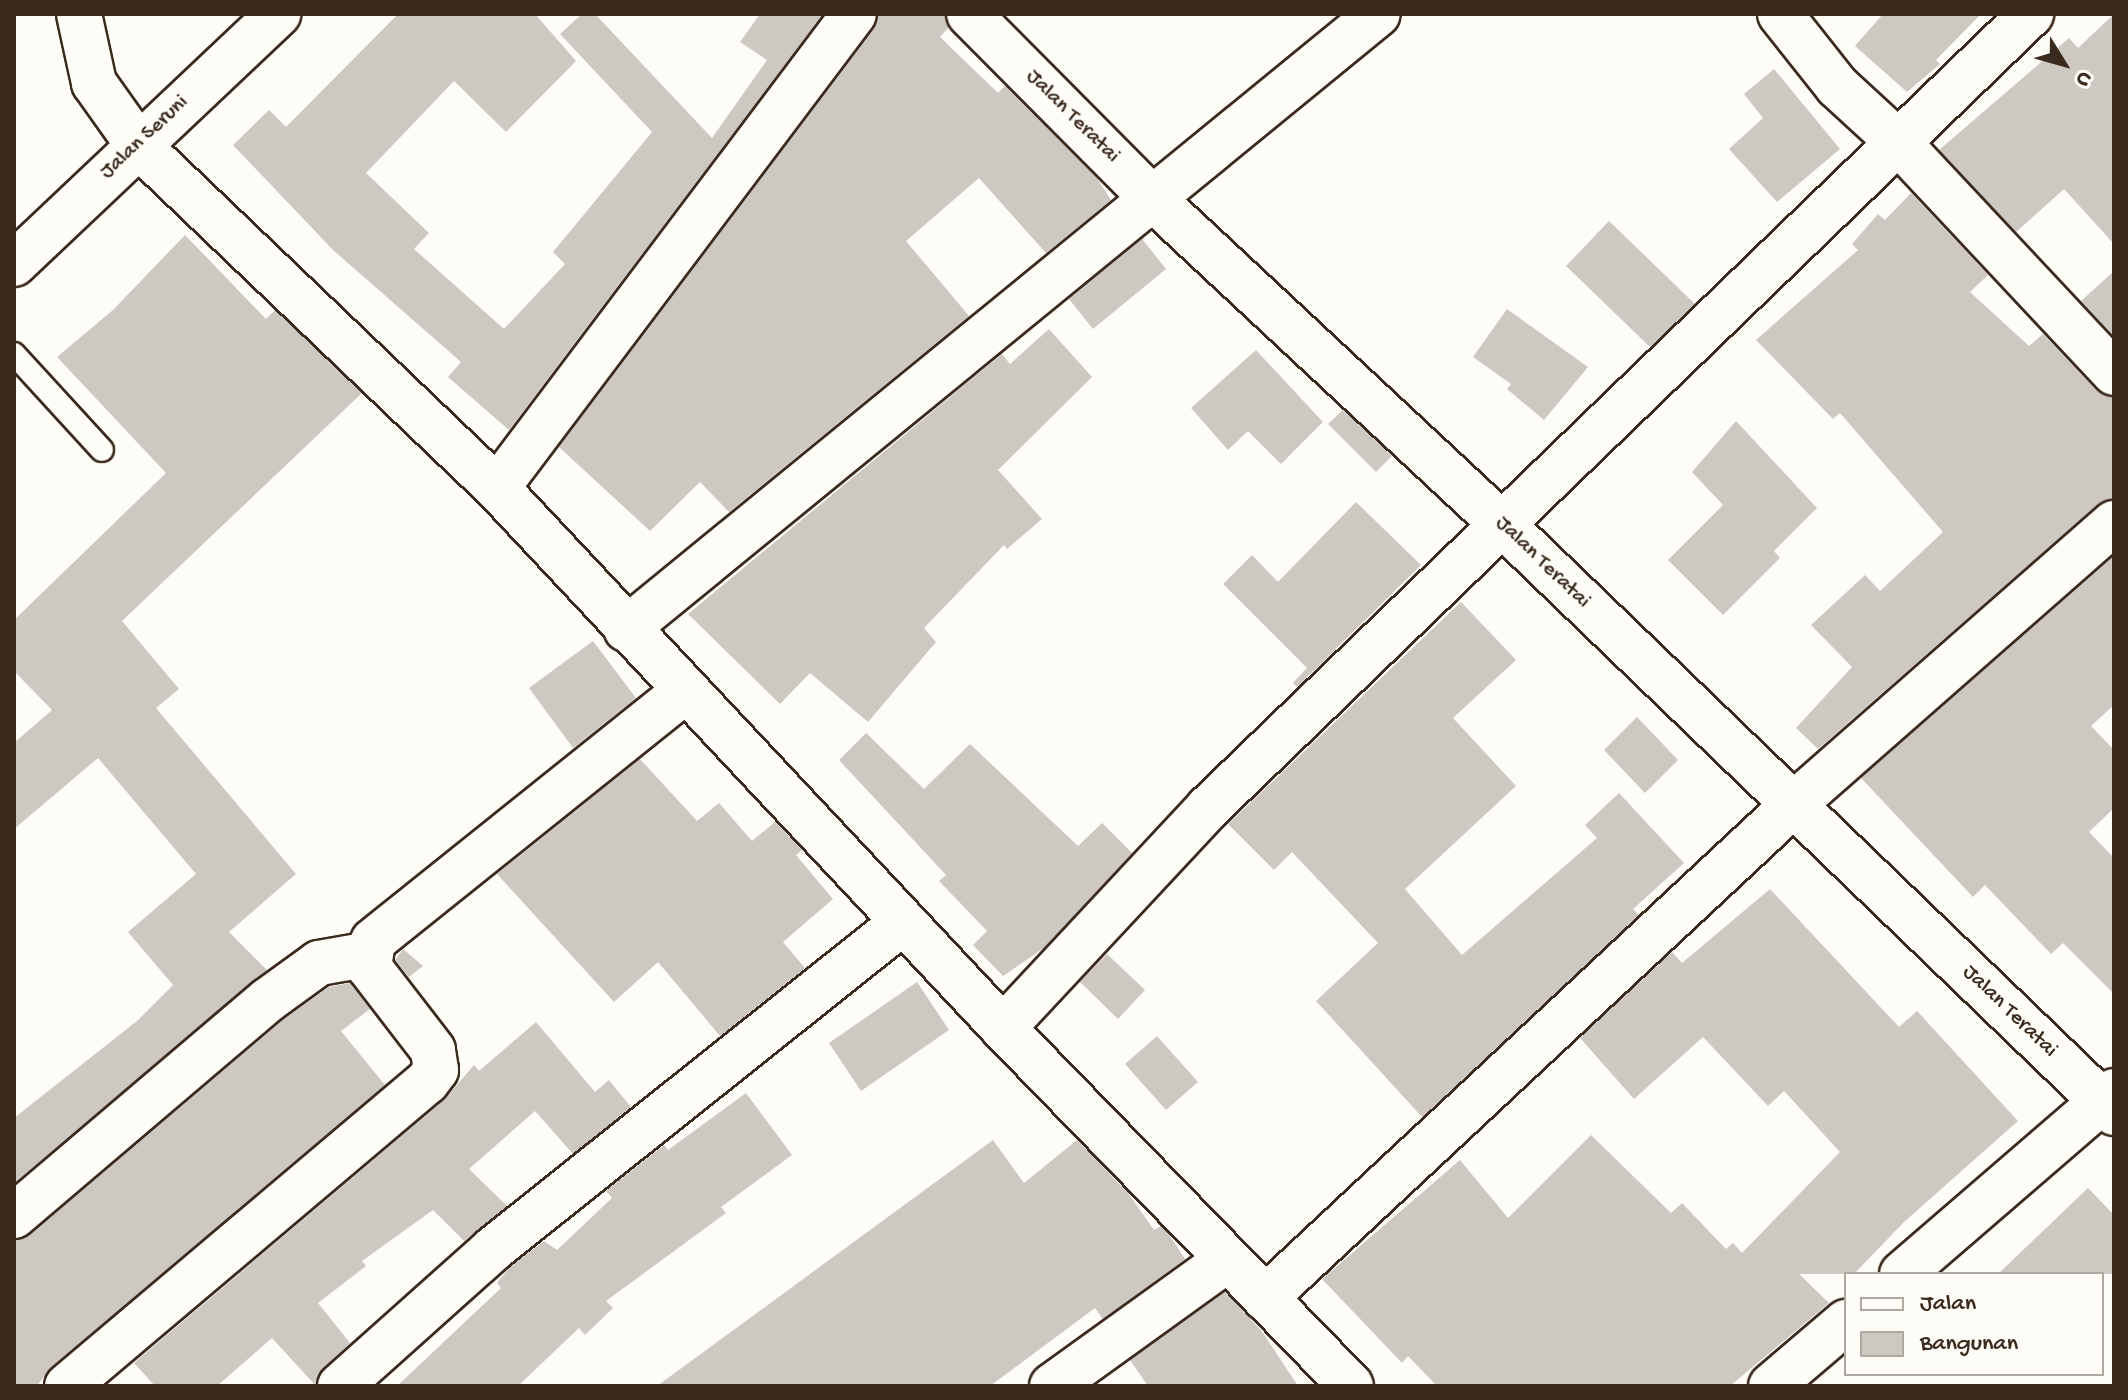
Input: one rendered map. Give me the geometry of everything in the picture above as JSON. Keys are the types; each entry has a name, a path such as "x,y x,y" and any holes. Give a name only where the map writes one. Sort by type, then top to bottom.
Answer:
{"street":[{"path":"79,14 94,83 138,145 497,488 1003,1028 1225,1261 1351,1386"},
{"name":"Jalan Seruni","path":"14,264 278,14"},
{"path":"497,488 854,14"},
{"name":"Jalan Teratai","path":"969,14 1151,197 1501,523 2110,1102"},
{"path":"626,629 1378,14"},
{"path":"1780,14 1837,86 1899,143 2114,373"},
{"path":"1003,1028 1208,808 2031,14"},
{"path":"1265,1298 1794,804 2114,523"},
{"path":"67,1386 436,1070 433,1050 369,967 370,954 386,927 686,690"},
{"path":"340,1386 493,1249 903,922"},
{"path":"14,1216 268,1000 319,963 370,954"},
{"path":"1904,1272 2110,1102"},
{"path":"1052,1386 1225,1261"},
{"path":"1771,1386 1844,1324"}],"lane":[{"path":"22,362 102,450"}],"building":[{"path":"398,14 535,14 576,61 506,132 454,81 366,173 429,233 414,249 504,329 565,264 553,252 652,132 560,34 582,14 595,14 712,138 767,60 740,42 760,14 823,14 509,430 448,377 461,362 333,250 233,145 269,110 286,127"},
{"path":"878,14 945,14 949,27 940,37 998,93 1005,86 1096,177 1111,200 1046,253 979,178 906,241 969,316 729,512 700,482 650,531 559,447 874,29"},
{"path":"1883,14 1981,14 1936,60 1940,64 1907,92 1855,46"},
{"path":"2114,14 2114,244 2064,189 2016,232 1939,150 2069,38 2078,48"},
{"path":"1774,69 1840,149 1777,202 1729,149 1763,118 1744,94"},
{"path":"1911,193 1988,275 1970,292 2029,346 2043,334 2096,390 2114,397 2114,499 2098,504 1818,749 1796,728 1852,667 1811,625 1865,575 1880,591 1943,532 1840,413 1833,419 1756,340 1858,250 1852,244 1878,214 1885,220"},
{"path":"1609,221 1695,304 1650,347 1566,266"},
{"path":"185,235 266,319 275,310 362,393 122,621 179,689 156,708 296,874 229,932 267,970 14,1183 14,1118 137,1021 173,985 128,932 196,874 98,758 14,829 14,743 52,710 14,671 14,620 166,473 57,357 113,310"},
{"path":"1142,239 1166,269 1093,329 1069,299"},
{"path":"2114,271 2114,336 2081,301"},
{"path":"1507,309 1588,367 1544,420 1507,389 1511,384 1473,357"},
{"path":"1049,329 1092,377 998,470 1042,519 1007,549 1004,545 924,628 936,642 868,722 810,673 780,704 688,614 1002,354 1010,364"},
{"path":"1256,350 1323,422 1281,464 1248,431 1228,450 1191,408"},
{"path":"1343,410 1392,456 1376,472 1328,424"},
{"path":"1736,421 1817,508 1774,551 1780,558 1723,615 1668,560 1723,505 1692,472"},
{"path":"1356,502 1421,565 1297,687 1293,683 1307,668 1223,584 1252,555 1278,582"},
{"path":"2114,556 2114,705 2091,726 2114,750 2114,808 2089,832 2114,858 2114,994 2063,943 2051,954 1985,885 1973,897 1861,778"},
{"path":"1461,602 1516,660 1453,718 1516,786 1405,889 1462,955 1597,838 1585,825 1619,793 1684,863 1633,909 1639,915 1422,1117 1316,1001 1378,943 1292,852 1274,870 1228,824"},
{"path":"593,641 636,698 573,748 529,688"},
{"path":"1637,717 1678,760 1645,793 1604,750"},
{"path":"866,733 924,789 970,744 1078,846 1102,823 1132,853 1044,948 1003,976 973,945 987,931 939,881 946,875 839,760"},
{"path":"640,759 697,821 719,803 752,841 775,822 802,850 796,855 833,899 783,942 805,968 720,1036 658,962 614,1002 497,874"},
{"path":"1770,889 1899,1027 1917,1011 2018,1121 1904,1222 1856,1272 1799,1274 1829,1303 1730,1386 1437,1386 1408,1356 1402,1363 1322,1279 1460,1160 1508,1218 1591,1135 1671,1213 1682,1203 1726,1249 1733,1243 1742,1253 1840,1152 1784,1091 1768,1106 1703,1037 1634,1099 1580,1038 1672,952 1682,963"},
{"path":"403,949 423,966 409,977 395,960"},
{"path":"1107,954 1145,990 1118,1019 1080,982"},
{"path":"917,982 949,1030 861,1091 829,1043"},
{"path":"350,983 370,1009 341,1031 385,1085 51,1367 37,1386 14,1386 14,1240 30,1235 283,1020 329,987"},
{"path":"536,1022 595,1092 609,1080 631,1107 573,1154 535,1111 469,1169 507,1206 464,1241 433,1210 362,1261 366,1266 318,1303 350,1343 323,1368 316,1386 272,1338 217,1386 155,1386 134,1363 443,1101 474,1065 479,1071"},
{"path":"1157,1036 1198,1082 1166,1110 1125,1064"},
{"path":"746,1093 792,1155 721,1207 726,1213 606,1301 613,1308 585,1335 579,1328 518,1386 397,1386 501,1288 497,1283 509,1268 544,1241 557,1250 612,1198 606,1191 664,1145 668,1150"},
{"path":"993,1140 1024,1183 1077,1140 1128,1193 1154,1230 1161,1226 1168,1233 1185,1259 1103,1319 1095,1308 990,1386 657,1386"},
{"path":"2088,1188 2114,1215 2114,1274 2000,1272"},
{"path":"1225,1292 1261,1330 1298,1386 1148,1386 1130,1360"}]}
